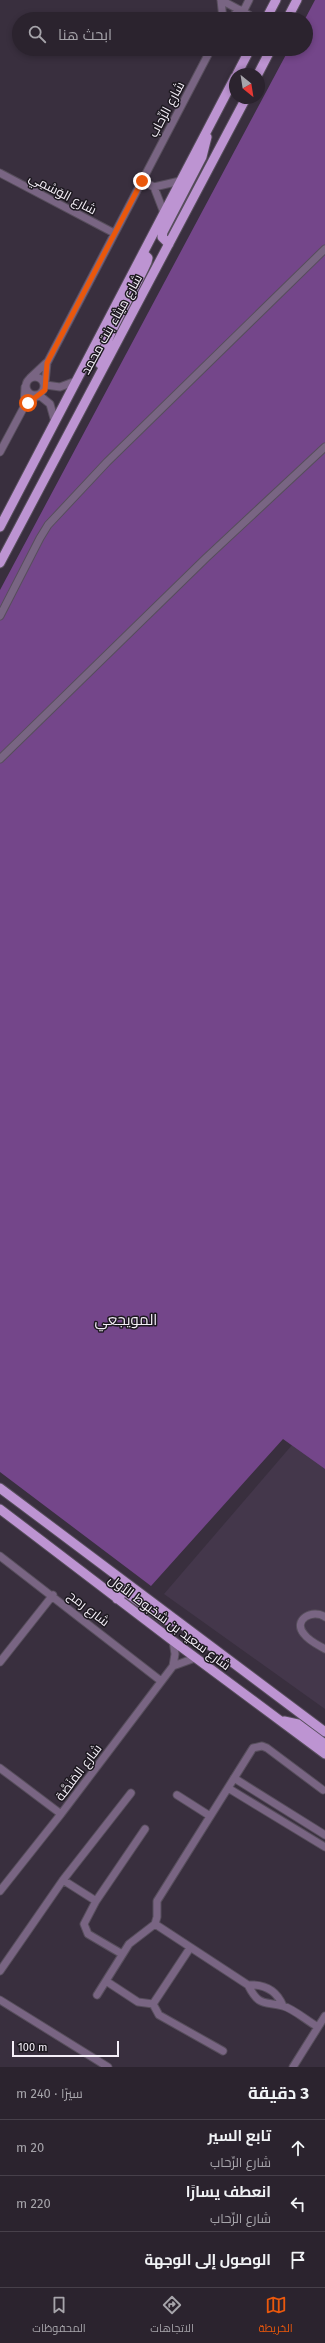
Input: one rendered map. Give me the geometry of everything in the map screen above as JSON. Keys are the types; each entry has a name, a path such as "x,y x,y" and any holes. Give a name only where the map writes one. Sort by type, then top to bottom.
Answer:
{"main road":[{"path":"270,12 276,0"},
{"path":"291,12 297,0"},
{"path":"240,68 246,56"},
{"path":"261,68 267,56"},
{"name":"شارع ميثاء بنت محمد","path":"0,527 229,88"},
{"name":"شارع ميثاء بنت محمد","path":"0,563 98,375 243,104"},
{"path":"169,244 162,235 202,157 211,123"},
{"path":"98,375 103,350 147,262 148,258 143,253"},
{"name":"شارع سعيد بن شخبوط الأول","path":"0,1488 325,1732"},
{"name":"شارع سعيد بن شخبوط الأول","path":"0,1509 172,1641 283,1721 325,1754"},
{"path":"117,1598 122,1593 127,1593 165,1620 181,1624"},
{"path":"283,1721 298,1724 325,1744"}],"street":[{"path":"221,0 242,11 249,0"},
{"path":"221,0 222,12"},
{"name":"شارع الرِّحاب","path":"30,378 47,363 207,56"},
{"name":"شارع الوَسْمِي","path":"0,173 114,233"},
{"path":"142,181 154,187 180,181"},
{"path":"154,187 164,213"},
{"path":"0,616 48,525 107,462 325,249"},
{"name":"شارع الرِّحاب","path":"45,384 47,363"},
{"path":"24,407 26,381 30,378 38,378 45,384 60,386 76,381"},
{"path":"0,452 24,407 45,390 45,384"},
{"path":"25,387 31,394 38,395 50,404 55,422"},
{"path":"0,759 206,558 325,447"},
{"name":"شارع رمح","path":"0,1556 53,1595 161,1681"},
{"path":"0,1662 53,1595"},
{"path":"325,1617 312,1613 303,1619 301,1625 304,1635 325,1649"},
{"path":"172,1641 175,1654 173,1666 195,1658"},
{"name":"شارع المَنَصَّة","path":"0,1891 61,1814 173,1666"},
{"path":"97,1995 122,1954 134,1939 155,1924 158,1917 157,1901 250,1752 257,1747 262,1746 323,1790"},
{"path":"0,1768 61,1814"},
{"path":"234,1778 325,1835"},
{"path":"228,1788 325,1847"},
{"path":"0,1971 63,1880 130,1794"},
{"path":"177,1795 210,1816"},
{"path":"122,1954 85,1931 85,1920 144,1830"},
{"path":"63,1880 96,1902"},
{"path":"155,1924 248,1985 267,1987 277,1995 283,2006"},
{"path":"153,2004 190,1948"},
{"path":"106,1981 138,2002 153,2004"},
{"path":"248,1985 252,1992 262,2002 268,2005 283,2006 318,2027"},
{"path":"0,2000 108,2067"},
{"path":"153,2004 159,2015 223,2051"},
{"path":"293,2067 325,2016"}],"shaded area":[{"path":"315,0 325,0 325,1469 283,1439 151,1586 0,1472 0,590 260,104 265,104 265,94 285,56 313,56 313,12 309,12"},
{"path":"292,1445 325,1469 325,1709 164,1594"}],"district":[{"name":"المويجعي","path":"126,1320"}],"route":[{"path":"28,403 45,390 45,372 47,363 142,181"}]}
